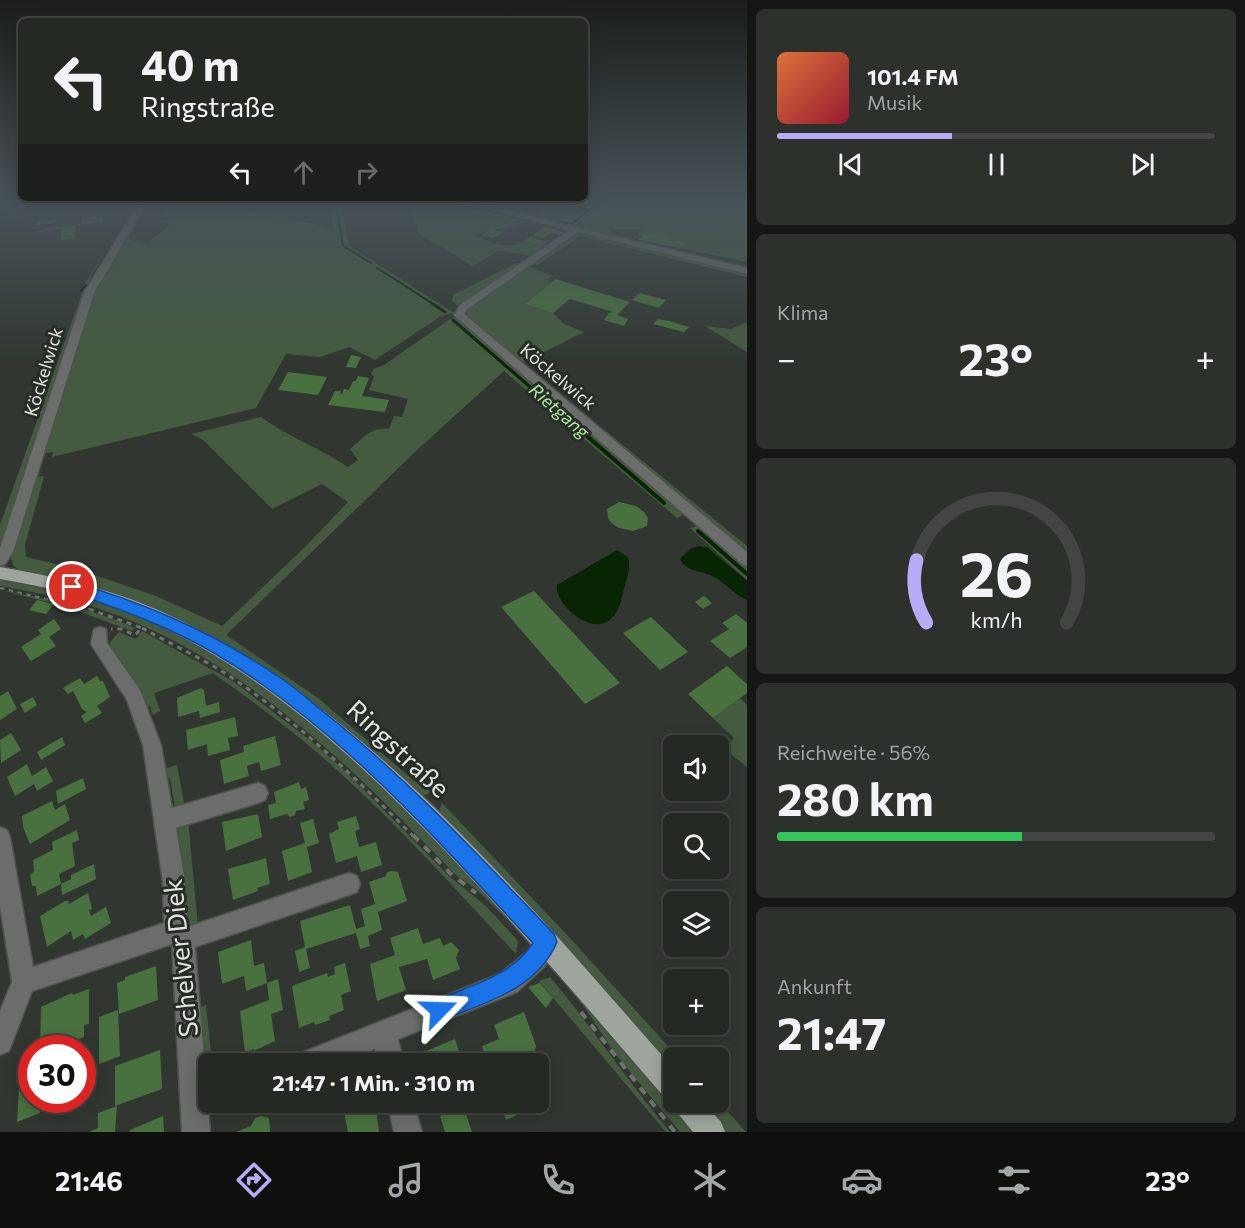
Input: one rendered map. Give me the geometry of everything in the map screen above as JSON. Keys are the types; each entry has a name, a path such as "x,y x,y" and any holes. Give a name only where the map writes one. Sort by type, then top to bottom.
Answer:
{"main road":[{"name":"Ringstraße","path":"0,573 72,587 146,612 218,648 277,684 360,752 411,800 546,942 663,1076"},
{"path":"695,1113 711,1132"}],"street":[{"name":"Köckelwick","path":"0,560 6,552 27,489 88,293 110,257"},
{"name":"Köckelwick","path":"537,257 463,307 459,315 747,560"},
{"path":"688,257 747,271"},
{"name":"Schelver Diek","path":"100,634 99,644 134,696 152,745 174,882 198,1095"},
{"path":"164,821 258,793"},
{"path":"0,837 24,982 0,1042"},
{"path":"24,982 349,884"},
{"path":"333,1053 508,982 536,958 546,942"},
{"path":"384,1033 389,1053"},
{"path":"403,1113 408,1132"}],"path":[{"path":"0,588 35,594 94,610 142,628 222,672 296,725 347,769 451,874 481,897"},
{"path":"100,634 112,628 135,635 142,628"},
{"path":"576,1005 675,1132"}],"shaded area":[{"path":"102,257 107,257 91,282 0,553 0,525 86,282"},
{"path":"113,257 366,257 454,313 441,316 375,360 349,347 320,357 286,354 256,408 52,457 53,452 43,453 86,305"},
{"path":"458,257 488,257 473,266"},
{"path":"542,257 549,257 537,265 533,263"},
{"path":"665,257 680,257 747,273 747,277"},
{"path":"722,257 747,257 747,262"},
{"path":"516,263 523,264 460,307 452,301 453,295"},
{"path":"526,265 552,276 546,280 551,282 525,304 553,313 564,324 584,332 522,363 747,546 747,553 468,323 462,312"},
{"path":"450,319 459,319 685,514 677,518 504,371 416,451 226,635 318,698 414,781 433,791 426,795 419,795 324,710 255,661 219,640 181,620 142,604 81,585 19,570 13,565 11,557 34,477 44,476 25,545 26,557 77,569 156,596 222,626 305,547 348,502 322,484 272,509 202,439 191,434 261,417 348,467 358,460 350,449 372,431 389,429 394,416 402,417 408,399 369,390 374,376 371,375 373,369 384,365"},
{"path":"747,322 747,352 705,326 731,329"},
{"path":"697,526 705,528 747,564 747,580 690,528"},
{"path":"699,546 708,548 747,581 747,600 715,578 689,568 683,563 680,559 690,549"},
{"path":"617,550 628,557 629,565 618,609 611,619 603,623 594,624 585,621 568,609 558,593 557,585"},
{"path":"0,578 55,589 135,615 178,634 264,684 390,790 517,926 518,930 476,889 456,875 345,765 266,699 224,670 180,644 132,621 84,604 0,586"},
{"path":"0,590 69,605 135,628 132,631 64,606"},
{"path":"142,631 234,682 311,741 342,768 449,876 486,906 518,941 516,954 407,838 338,771 293,732 213,673 154,693 160,711 153,715 150,706 145,708 109,647 119,632 136,639"},
{"path":"740,698 747,705 747,767 729,753 729,742 734,738 713,718"},
{"path":"177,765 185,808 175,808 170,778 166,779 164,769"},
{"path":"442,803 669,1047 663,1047 663,1060 441,817 439,810"},
{"path":"188,819 198,927 189,927 177,827"},
{"path":"559,976 572,985 663,1091 663,1111 613,1051 585,1008"},
{"path":"550,977 670,1132 666,1132 539,981"},
{"path":"206,1005 211,1053 201,1053 195,1010"},
{"path":"664,1113 682,1113 698,1132 680,1132"},
{"path":"710,1113 729,1113 746,1132 727,1132"}],"building":[{"path":"555,279 630,302 617,315 628,319 624,326 604,320 609,313 613,312 570,299 553,313 525,304"},
{"path":"639,293 666,300 659,308 632,300"},
{"path":"658,319 689,327 684,332 653,324"},
{"path":"351,355 361,357 356,368 346,367"},
{"path":"288,372 327,377 318,395 278,390"},
{"path":"358,376 369,378 362,396 389,400 385,412 328,405 335,391 341,391 340,394 342,394 344,389 349,390"},
{"path":"619,502 636,506 644,512 648,518 647,526 633,531 613,524 608,519 607,509"},
{"path":"534,591 620,683 585,704 501,607"},
{"path":"704,596 712,603 703,609 695,602"},
{"path":"37,600 54,604 46,614 29,610"},
{"path":"736,614 747,623 747,647 730,658 710,641 729,629 722,623"},
{"path":"651,617 688,652 660,670 623,633"},
{"path":"54,619 61,629 49,637 56,646 31,661 21,647 41,634 38,630"},
{"path":"727,666 747,684 747,693 713,718 688,694"},
{"path":"97,676 100,681 103,681 110,697 97,706 102,713 85,723 81,716 87,712 82,709 73,691 68,694 63,688 80,678 84,684"},
{"path":"201,688 204,690 206,706 219,702 220,712 200,718 199,711 178,717 177,698"},
{"path":"8,691 17,709 0,720 0,696"},
{"path":"33,697 37,705 25,713 20,704"},
{"path":"235,717 238,736 228,738 230,750 208,756 207,744 188,750 186,730"},
{"path":"11,733 21,750 1,763 0,740"},
{"path":"275,736 281,765 261,771 259,762 247,766 249,776 224,784 220,760 244,752 243,746"},
{"path":"62,737 65,745 41,760 37,752"},
{"path":"27,764 32,776 46,767 53,781 37,791 34,784 15,796 7,777"},
{"path":"83,778 86,789 58,804 56,791"},
{"path":"299,782 301,789 306,787 309,800 303,802 305,809 296,811 295,815 290,817 287,814 270,819 268,805 276,803 274,792"},
{"path":"52,801 55,810 65,804 70,820 30,844 23,827 22,816"},
{"path":"258,814 262,837 226,851 222,822"},
{"path":"356,816 360,829 355,831 359,847 376,842 382,865 361,872 357,856 336,863 329,834 339,829 337,822"},
{"path":"313,819 319,843 307,847 312,872 288,881 282,851 305,843 300,823"},
{"path":"77,830 79,840 72,843 75,866 59,874 61,884 37,896 36,886 32,886 30,875 34,871 33,860 53,850 52,842"},
{"path":"266,858 270,884 233,900 228,869"},
{"path":"94,864 96,879 62,895 61,884 71,879 71,875"},
{"path":"393,871 398,872 407,901 378,912 382,930 368,936 370,946 360,949 356,933 306,949 310,968 299,972 295,951 305,947 300,921 350,905 356,929 365,926 361,909 375,904 369,882"},
{"path":"88,893 92,909 89,910 91,916 106,907 111,923 85,939 83,934 73,940 71,931 47,947 40,916 65,901 69,904"},
{"path":"418,928 423,944 440,938 443,946 451,942 459,950 456,958 460,969 433,980 427,959 399,967 406,990 377,1001 370,964 395,955 390,938"},
{"path":"251,940 254,966 264,963 267,983 246,991 244,976 222,984 218,952"},
{"path":"345,963 351,991 341,995 344,1010 329,1016 330,1020 315,1025 314,1022 299,1028 292,986 327,973 328,977 335,974 334,967"},
{"path":"156,966 158,1000 119,1014 117,983 125,980 125,977"},
{"path":"278,979 283,1010 271,1014 275,1041 254,1051 254,1049 245,1052 240,1011 269,1000 267,983"},
{"path":"540,983 553,998 546,1008 528,987"},
{"path":"89,989 89,1024 84,1025 84,1035 40,1035 41,1007 72,993 73,995"},
{"path":"118,1010 120,1056 99,1064 99,1017"},
{"path":"524,1012 536,1046 535,1051 484,1053 482,1046 499,1039 494,1025"},
{"path":"455,1039 459,1053 422,1053"},
{"path":"160,1050 162,1089 115,1106 115,1066"},
{"path":"18,1105 18,1113 40,1113 17,1122"},
{"path":"117,1106 115,1132 89,1132 98,1128 98,1113"},
{"path":"344,1113 376,1113 379,1132 348,1132"},
{"path":"446,1113 466,1113 472,1132 445,1132 440,1116"},
{"path":"504,1113 522,1113 506,1120"},
{"path":"163,1116 164,1132 130,1132 130,1130"},
{"path":"261,1116 269,1118 270,1132 236,1132 251,1126 255,1118"}],"waterway":[{"path":"92,277 104,257"},
{"name":"Rietgang","path":"361,257 371,263"},
{"name":"Rietgang","path":"377,268 435,305"},
{"path":"81,291 86,285"},
{"name":"Rietgang","path":"433,304 445,312"},
{"name":"Rietgang","path":"453,320 589,438"},
{"name":"Rietgang","path":"587,436 664,503"},
{"name":"Rietgang","path":"698,531 747,574"}],"route":[{"path":"72,587 107,597 179,627 277,684 360,752 420,808 546,942 536,958 508,982 439,1010"}]}
